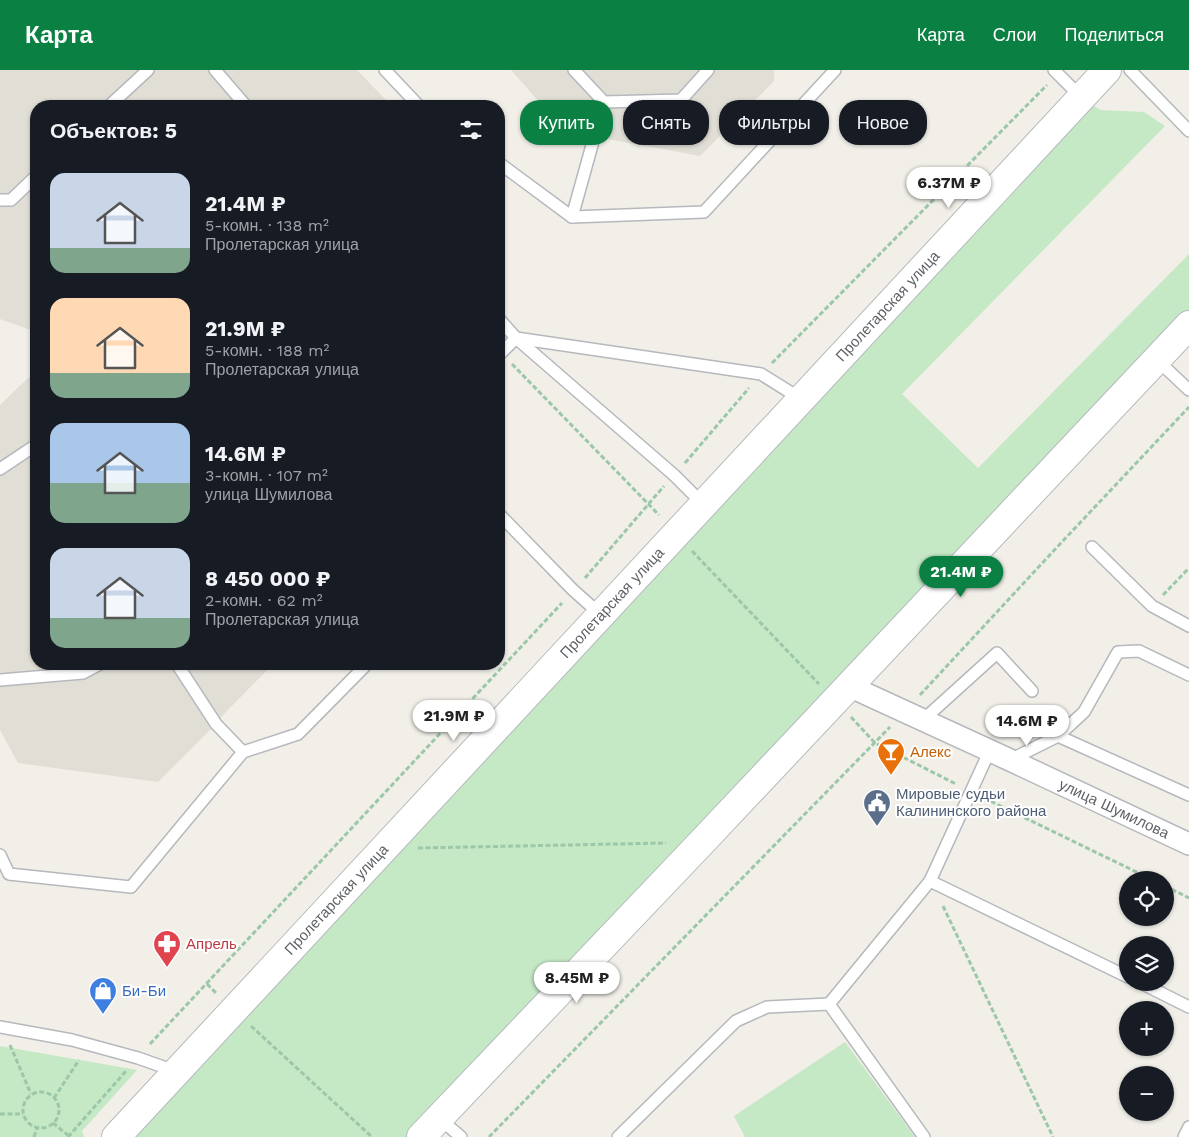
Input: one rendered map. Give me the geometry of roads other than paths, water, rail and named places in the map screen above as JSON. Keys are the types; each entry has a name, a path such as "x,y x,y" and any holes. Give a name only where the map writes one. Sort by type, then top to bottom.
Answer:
{"street":[{"name":"Пролетарская улица","path":"116,1137 1107,70"},
{"path":"430,1127 702,842 1189,324"},
{"name":"улица Шумилова","path":"842,693 914,716 1189,844"}],"lane":[{"path":"116,100 148,70"},
{"path":"215,70 241,100"},
{"path":"385,70 413,100"},
{"path":"574,70 602,100"},
{"path":"613,102 681,100 708,70"},
{"path":"505,167 572,217 704,212 835,70"},
{"path":"1054,70 1081,98"},
{"path":"1130,70 1189,130"},
{"path":"572,217 592,145"},
{"path":"0,200 11,200 30,182"},
{"path":"505,326 516,338 674,475 704,505"},
{"path":"516,338 761,374 801,399"},
{"path":"505,349 516,338"},
{"path":"1156,359 1189,390"},
{"path":"0,468 30,449"},
{"path":"505,520 573,590 601,615"},
{"path":"1092,547 1152,606 1189,626"},
{"path":"1010,760 1058,736 1084,712 1118,652 1139,651 1189,675"},
{"path":"914,716 997,653 1032,691"},
{"path":"0,680 83,673 89,670"},
{"path":"181,670 216,724 242,752"},
{"path":"0,854 4,876 132,887 242,752 298,734 361,670"},
{"path":"1058,736 1189,795"},
{"path":"618,1137 736,1021 767,1007 829,1004 930,881 990,750"},
{"path":"930,881 1119,973"},
{"path":"1157,991 1189,1007"},
{"path":"829,1004 924,1137"},
{"path":"1,1028 72,1040 138,1058 176,1072"},
{"path":"430,1127 461,1137"},
{"path":"1184,1137 1189,1127"}],"place":[{"name":"Алекс","path":"891,776"},
{"name":"Мировые судьи Калининского района","path":"877,827"},
{"name":"Апрель","path":"167,968"},
{"name":"Би-Би","path":"103,1015"}]}
